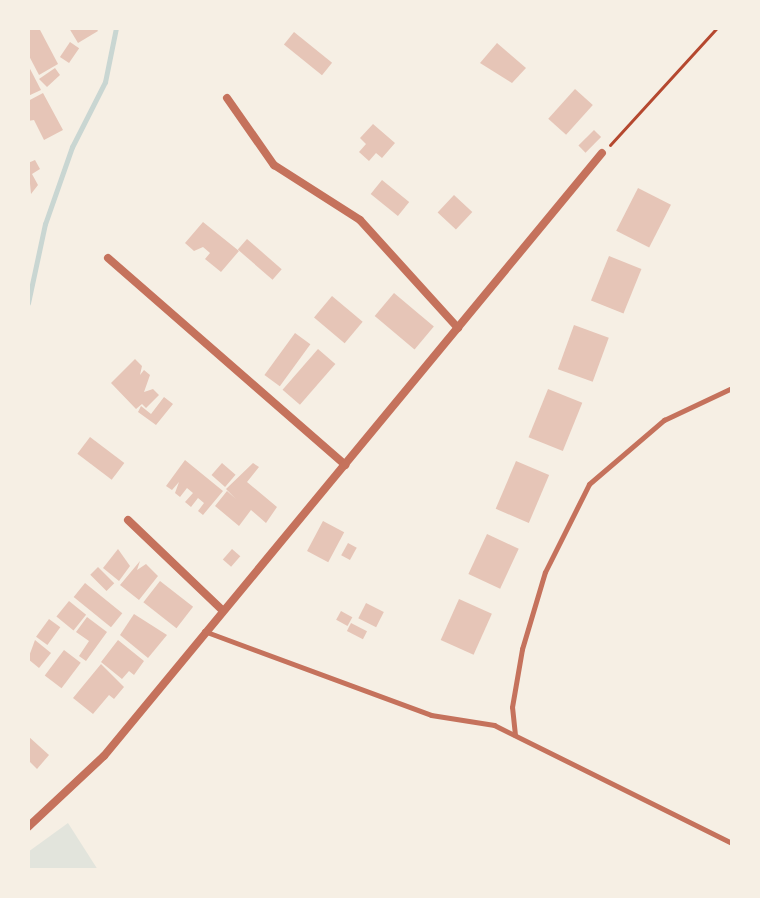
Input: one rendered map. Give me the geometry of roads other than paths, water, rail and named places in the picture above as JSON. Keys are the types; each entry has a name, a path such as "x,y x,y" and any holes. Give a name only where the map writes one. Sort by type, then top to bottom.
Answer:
{"street":[{"path":"227,98 274,165 360,220 458,328"},
{"path":"28,827 104,756 221,609 345,465 602,153"},
{"path":"108,258 345,465"},
{"path":"128,520 221,609"}],"lane":[{"path":"515,736 512,707 522,649 545,572 589,484 664,420 732,388"},
{"path":"203,631 431,715 494,725 732,843"}],"waterway":[{"path":"28,303 45,224 72,147 105,82 116,28"}]}
